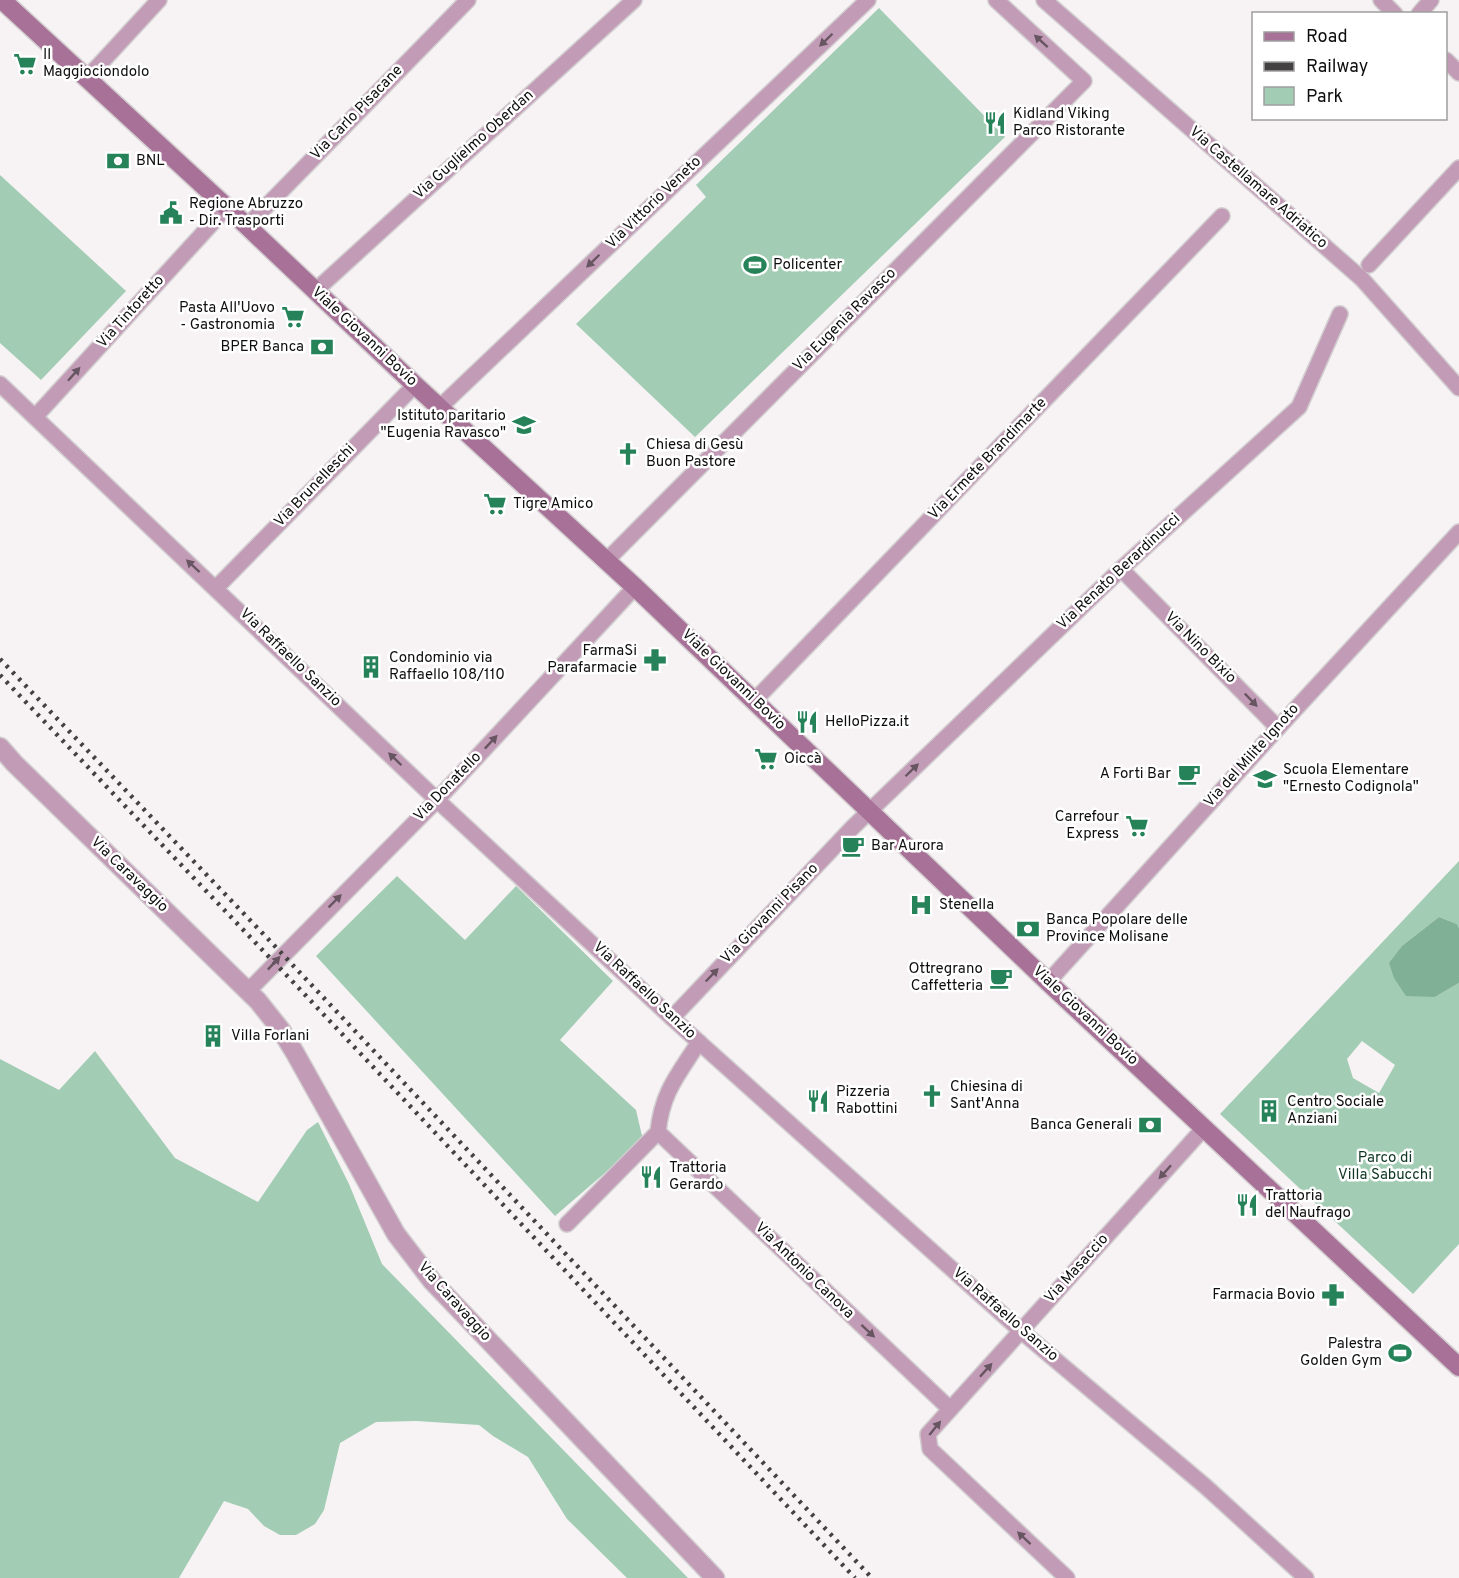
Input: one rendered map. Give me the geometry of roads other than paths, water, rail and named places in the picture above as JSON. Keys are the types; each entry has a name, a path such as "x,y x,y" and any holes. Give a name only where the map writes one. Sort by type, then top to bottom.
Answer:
{"main road":[{"name":"Viale Giovanni Bovio","path":"2,0 88,77 415,385 607,560 1048,982 1459,1367"}],"street":[{"path":"88,77 159,0"},
{"name":"Via Carlo Pisacane","path":"247,226 468,0"},
{"name":"Via Guglielmo Oberdan","path":"315,291 634,0"},
{"name":"Via Vittorio Veneto","path":"440,407 868,0"},
{"name":"Via Eugenia Ravasco","path":"607,560 1084,81 996,0"},
{"name":"Via Castellamare Adriatico","path":"1044,0 1362,279 1459,388"},
{"path":"1381,0 1393,12"},
{"path":"1421,12 1431,0"},
{"path":"1447,61 1459,73"},
{"path":"1369,265 1459,168"},
{"name":"Via Tintoretto","path":"35,417 227,207"},
{"name":"Via Ermete Brandimarte","path":"754,701 1222,216"},
{"name":"Via Renato Berardinucci","path":"870,811 1121,569 1299,408 1340,314"},
{"name":"Via Raffaello Sanzio","path":"0,384 437,800 672,1018 1021,1330 1205,1486 1306,1578"},
{"name":"Via Brunelleschi","path":"216,588 415,385"},
{"name":"Via del Milite Ignoto","path":"1048,982 1459,532"},
{"name":"Via Nino Bixio","path":"1121,569 1278,728"},
{"name":"Via Donatello","path":"250,986 437,800 635,587"},
{"name":"Via Caravaggio","path":"0,747 7,759 250,986 281,1030 396,1234 432,1281 715,1578"},
{"name":"Via Giovanni Pisano","path":"672,1018 870,811"},
{"path":"567,1224 658,1132 660,1110 666,1093 699,1042"},
{"name":"Via Masaccio","path":"1067,1578 930,1449 928,1434 1204,1128"},
{"name":"Via Antonio Canova","path":"658,1132 950,1409"}],"railway":[{"path":"0,659 872,1578"},
{"path":"0,675 855,1578"}],"place":[{"name":"Il Maggiociondolo","path":"25,64"},
{"name":"Kidland Viking Parco Ristorante","path":"995,123"},
{"name":"BNL","path":"118,161"},
{"name":"Regione Abruzzo - Dir. Trasporti","path":"171,213"},
{"name":"Policenter","path":"755,265"},
{"name":"Pasta All'Uovo - Gastronomia","path":"293,317"},
{"name":"BPER Banca","path":"322,347"},
{"name":"Istituto paritario \"Eugenia Ravasco\"","path":"524,425"},
{"name":"Chiesa di Gesù Buon Pastore","path":"628,454"},
{"name":"Tigre Amico","path":"495,504"},
{"name":"FarmaSi Parafarmacie","path":"655,660"},
{"name":"Condominio via Raffaello 108/110","path":"371,667"},
{"name":"HelloPizza.it","path":"807,722"},
{"name":"Oiccà","path":"766,759"},
{"name":"A Forti Bar","path":"1189,774"},
{"name":"Scuola Elementare \"Ernesto Codignola\"","path":"1265,779"},
{"name":"Carrefour Express","path":"1137,826"},
{"name":"Bar Aurora","path":"853,846"},
{"name":"Stenella","path":"921,905"},
{"name":"Banca Popolare delle Province Molisane","path":"1028,929"},
{"name":"Ottregrano Caffetteria","path":"1001,978"},
{"name":"Villa Forlani","path":"213,1036"},
{"name":"Chiesina di Sant'Anna","path":"932,1096"},
{"name":"Pizzeria Rabottini","path":"818,1101"},
{"name":"Centro Sociale Anziani","path":"1269,1111"},
{"name":"Banca Generali","path":"1150,1125"},
{"name":"Trattoria Gerardo","path":"651,1177"},
{"name":"Trattoria del Naufrago","path":"1247,1205"},
{"name":"Farmacia Bovio","path":"1333,1295"},
{"name":"Palestra Golden Gym","path":"1400,1353"}],"park label":[{"name":"Parco di Villa Sabucchi","path":"1385,1166"}]}
